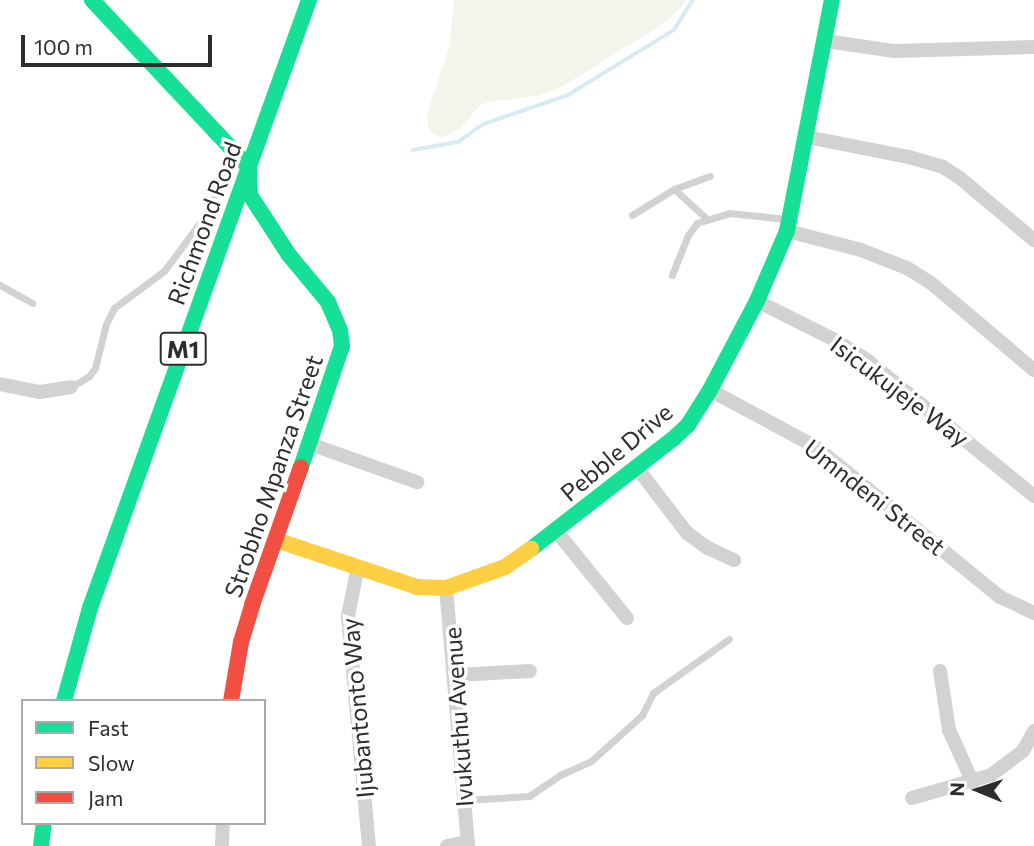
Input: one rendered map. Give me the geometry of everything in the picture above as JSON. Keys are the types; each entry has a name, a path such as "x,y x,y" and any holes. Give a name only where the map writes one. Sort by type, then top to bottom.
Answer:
{"main road":[{"path":"92,0 249,167"},
{"name":"Richmond Road","path":"65,699 90,608 309,0"},
{"name":"Pebble Drive","path":"276,540 356,571 417,587 446,588 505,567 638,469 688,425 710,390 757,301 788,225 832,0"},
{"name":"Strobho Mpanza Street","path":"231,699 241,642 342,346 340,330 328,302 289,255 250,195 249,167"},
{"path":"41,846 44,825"}],"street":[{"path":"826,41 894,51 1034,47"},
{"path":"807,137 909,157 943,167 1034,240"},
{"path":"788,225 906,268 931,283 1034,370"},
{"name":"Isicukujeje Way","path":"757,301 835,340 868,361 1034,496"},
{"path":"0,384 40,392 71,387"},
{"name":"Umndeni Street","path":"710,390 816,447 1000,597 1034,613"},
{"path":"310,444 417,482"},
{"path":"638,469 687,533 708,548 734,560"},
{"path":"556,532 628,618"},
{"name":"Ijubantonto Way","path":"356,571 348,616 369,846"},
{"name":"Ivukuthu Avenue","path":"446,588 456,675 467,844"},
{"path":"456,675 530,671"},
{"path":"940,671 949,730 973,783"},
{"path":"912,799 973,783 1009,763 1023,751 1034,731"},
{"path":"222,846 223,825"},
{"path":"447,846 467,844"}],"lane":[{"path":"71,387 89,376 95,368 106,324 114,308 164,271 205,216 235,152"},
{"path":"632,215 674,189 710,176"},
{"path":"674,189 707,219"},
{"path":"672,275 688,235 697,223 729,213 788,225"},
{"path":"0,285 32,303"},
{"path":"464,800 529,796 560,775 591,761 642,715 653,693 729,639"}],"shaded area":[{"path":"454,0 686,0 678,11 655,29 563,86 536,96 488,102 479,106 460,129 441,138 429,131 427,114 450,45"}],"waterway":[{"path":"413,150 458,142 484,124 568,95 674,30 693,0"}],"traffic: fast":[{"path":"92,0 249,167 250,195 289,255 328,302 340,330 342,346 301,467"},
{"path":"65,699 90,608 309,0"},
{"path":"531,549 673,439 688,425 710,390 757,301 787,231 832,0"},
{"path":"41,846 44,825"}],"traffic: slow":[{"path":"276,540 417,587 446,588 505,567 531,549"}],"traffic: jam":[{"path":"231,699 241,642 252,605 301,467"}]}
